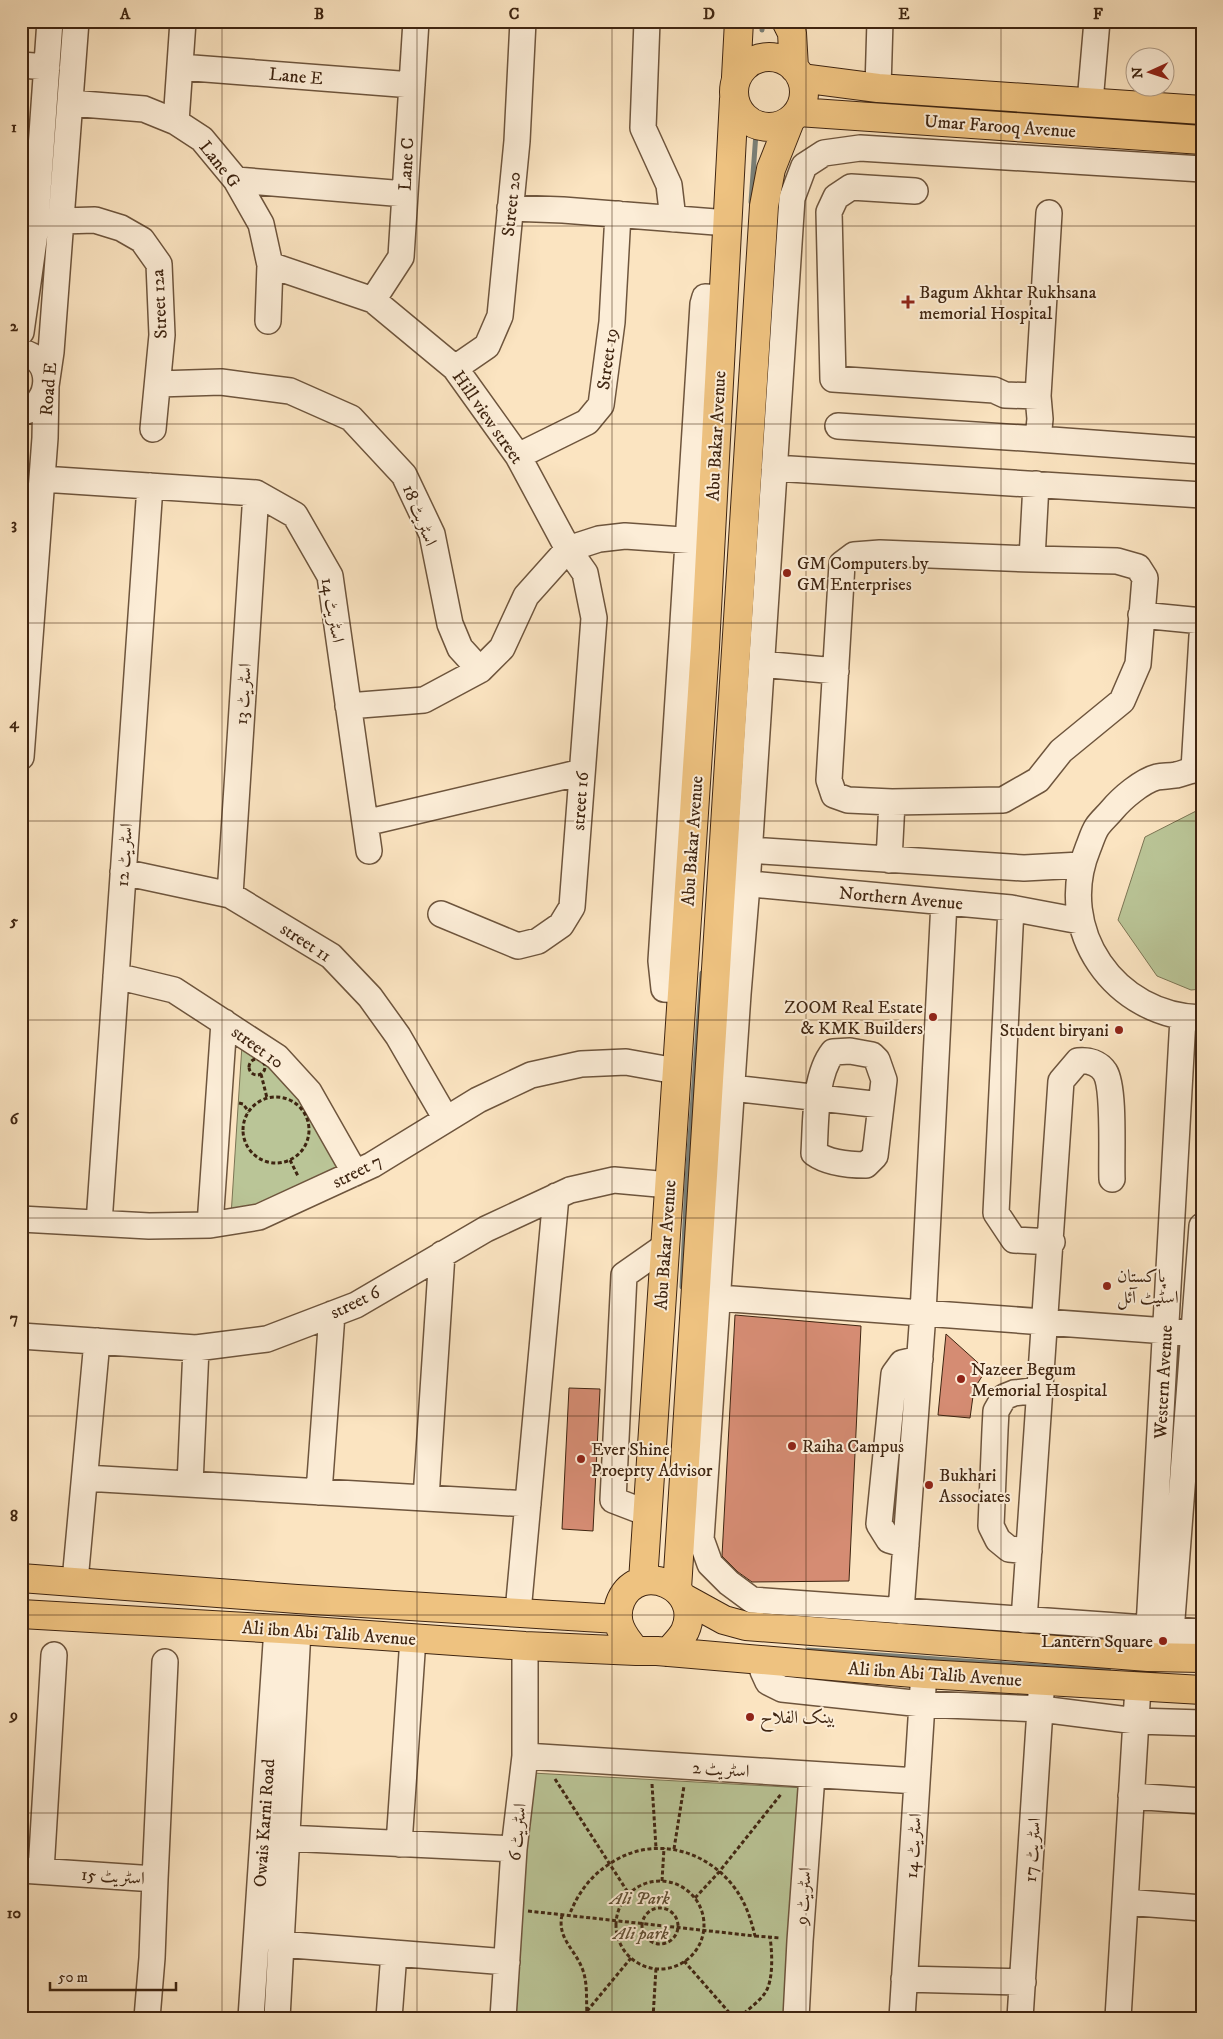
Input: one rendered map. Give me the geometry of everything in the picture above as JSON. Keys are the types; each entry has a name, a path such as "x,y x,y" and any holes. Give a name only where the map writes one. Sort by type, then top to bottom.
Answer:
{"main road":[{"name":"Abu Bakar Avenue","path":"643,1581 682,990 699,541 724,298 739,21"},
{"path":"786,21 792,33 798,73 804,90 803,101 794,117 774,127 756,126 746,120 739,110 735,88 743,68 752,61 763,57 780,59 798,73"},
{"name":"Umar Farooq Avenue","path":"798,73 878,88 1202,110"},
{"name":"Abu Bakar Avenue","path":"680,1594 735,883 764,206 771,169 794,117"},
{"name":"Umar Farooq Avenue","path":"794,117 1202,140"},
{"name":"Ali ibn Abi Talib Avenue","path":"21,1578 297,1599 617,1619"},
{"path":"655,1580 666,1583 680,1594 688,1609 688,1621 684,1632 668,1652 636,1651 620,1630 617,1619 618,1607 623,1596 632,1587 643,1581 655,1580"},
{"name":"Ali ibn Abi Talib Avenue","path":"680,1594 724,1620 746,1626 1158,1657 1202,1658"},
{"name":"Ali ibn Abi Talib Avenue","path":"21,1614 288,1629 525,1646 636,1651"},
{"name":"Ali ibn Abi Talib Avenue","path":"668,1652 925,1674 1202,1690"}],"street":[{"path":"21,332 35,234 50,21"},
{"name":"Road E","path":"21,757 42,479 46,386 51,352 76,21"},
{"path":"176,122 183,21"},
{"name":"Lane C","path":"373,300 401,257 407,136 416,21"},
{"name":"Street 20","path":"455,368 487,346 500,316 517,141 523,21"},
{"path":"647,21 643,128 669,185 673,219"},
{"path":"878,88 880,21"},
{"path":"1090,102 1097,21"},
{"path":"21,65 47,67"},
{"name":"Lane E","path":"180,67 412,85"},
{"name":"Lane G","path":"70,103 144,109 176,122 202,139 236,180 261,224 270,265 268,322"},
{"path":"736,850 761,664 792,198 804,166 824,153 860,148 1202,169"},
{"path":"236,180 405,194"},
{"path":"915,191 851,187 836,197 829,212 833,379 994,390 1005,394 1038,396"},
{"path":"510,208 618,214 728,224"},
{"path":"1038,440 1040,419 1038,396 1049,213"},
{"name":"Street 19","path":"518,456 588,422 601,405 612,322 618,214"},
{"name":"Street 12a","path":"61,221 95,220 121,228 142,240 159,264 162,335 153,429"},
{"name":"Hill view street","path":"270,265 373,300 455,368 518,456 568,549"},
{"path":"21,352 34,358 41,366 45,375 46,386 43,396 37,404 21,413"},
{"name":"اسٹریٹ 18","path":"158,384 220,382 290,391 351,418 404,475 432,534 450,624 460,648 480,670"},
{"path":"838,426 1202,452"},
{"path":"774,468 1202,495"},
{"name":"اسٹریٹ 14","path":"42,479 256,493 295,515 330,576 369,851"},
{"path":"1032,559 1036,484"},
{"name":"اسٹریٹ 12","path":"99,1223 150,486"},
{"name":"اسٹریٹ 13","path":"230,895 256,493"},
{"path":"348,706 424,700 480,670 502,648 526,596 568,549 600,539 625,536 699,541"},
{"name":"street 16","path":"441,914 518,946 538,941 561,925 572,907 594,618 585,573 568,549"},
{"path":"880,553 1117,561 1138,567 1145,578 1141,615 1138,664 1122,700 1061,751 1038,780 1003,800 892,802 848,800 834,795 829,780 842,564 854,555 880,553"},
{"path":"1141,615 1202,621"},
{"path":"1192,1018 1147,1007 1117,985 1094,956 1080,921 1077,893 1081,865 1096,828 1122,798 1156,778 1198,769 1202,636"},
{"path":"761,664 836,671"},
{"path":"365,823 582,772"},
{"path":"888,860 892,802"},
{"name":"Northern Avenue","path":"736,850 1024,868 1081,865"},
{"name":"street 11","path":"123,872 230,895 331,956 370,997 398,1036 446,1119"},
{"path":"735,883 732,1088 702,1539 710,1564 729,1583 752,1600 1202,1632"},
{"name":"Northern Avenue","path":"735,883 1011,908 1080,921"},
{"path":"901,1610 923,1313 944,902"},
{"path":"1011,908 996,1213 1014,1240 1052,1242"},
{"name":"street 10","path":"116,976 174,990 277,1057 309,1092 355,1173"},
{"name":"Western Avenue","path":"1160,1629 1166,1331 1192,1018"},
{"path":"210,1225 224,1022"},
{"path":"850,1051 872,1056 877,1060 884,1080 881,1105 875,1156 866,1165 854,1165 820,1157 814,1153 818,1096 826,1061 832,1052 850,1051"},
{"path":"1024,1620 1044,1322 1052,1242 1061,1081 1078,1061 1086,1060 1098,1064 1106,1074 1110,1093 1112,1178"},
{"name":"street 7","path":"21,1219 148,1226 210,1225 259,1217 372,1165 478,1100 531,1075 573,1066 626,1062 676,1071"},
{"path":"732,1088 818,1096 881,1105"},
{"name":"street 6","path":"21,1336 196,1348 267,1339 356,1305 486,1229 570,1190 614,1180 669,1185"},
{"path":"518,1612 556,1196"},
{"name":"Western Avenue","path":"1158,1657 1194,1333 1202,1226"},
{"path":"647,1513 613,1500 624,1275 664,1247"},
{"path":"426,1498 442,1254"},
{"path":"718,1298 1194,1333"},
{"path":"319,1492 332,1314"},
{"path":"75,1581 97,1341"},
{"path":"190,1484 196,1348"},
{"path":"1029,1551 1009,1549 998,1540 991,1526 996,1410 1004,1397 1014,1393 1040,1390"},
{"path":"85,1478 528,1504"},
{"name":"Owais Karni Road","path":"276,2018 286,1838 288,1629"},
{"name":"Owais Karni Road","path":"251,2018 288,1629"},
{"path":"399,1844 413,1638"},
{"name":"اسٹریٹ 6","path":"503,2018 514,1849 534,1757 525,1646"},
{"path":"31,1870 54,1655"},
{"path":"763,1661 763,1671 768,1682 782,1689 922,1704 1041,1710 1136,1721 1202,1723"},
{"path":"155,1879 165,1662"},
{"name":"اسٹریٹ 14","path":"902,2018 925,1674"},
{"name":"اسٹریٹ 17","path":"1020,2018 1042,1682"},
{"path":"1118,2018 1138,1686"},
{"name":"اسٹریٹ 2","path":"534,1757 917,1781"},
{"name":"اسٹریٹ 9","path":"796,2018 804,1774"},
{"path":"1131,1796 1202,1801"},
{"path":"286,1838 514,1849"},
{"name":"اسٹریٹ 15","path":"31,1870 155,1879 152,1958 147,2018"},
{"path":"1125,1902 1202,1908"},
{"path":"280,1944 507,1962"},
{"path":"389,2018 394,1953"},
{"path":"904,1979 1023,1982"}],"path":[{"path":"261,1074 267,1098"},
{"path":"267,1098 286,1098 303,1110 308,1120 310,1130 304,1149 288,1161 278,1163 263,1160 251,1151 246,1142 243,1132 244,1121 256,1104 267,1098"},
{"path":"534,1757 628,1894"},
{"path":"651,1764 656,1848"},
{"path":"674,1849 687,1767"},
{"path":"694,1898 804,1774"},
{"path":"569,1916 580,1892 597,1873 609,1864 631,1853 656,1848 674,1849 687,1852 704,1860 735,1888 751,1919 755,1936"},
{"path":"662,1881 664,1848"},
{"path":"662,1881 682,1886 699,1904 703,1917 704,1930 696,1950 684,1961 667,1968 645,1966 631,1958 620,1944 616,1922 619,1909 628,1894 645,1883 662,1881"},
{"path":"660,1908 666,1909 675,1917 678,1928 669,1942 658,1944 644,1935 642,1924 648,1912 660,1908"},
{"path":"511,1910 800,1940"},
{"path":"562,1915 560,1924 562,1934 582,1968 589,2018"},
{"path":"739,2018 768,1988 772,1958 770,1937"},
{"path":"587,2011 631,1958"},
{"path":"684,1961 734,2018"},
{"path":"653,2018 656,1968"}],"green space":[{"path":"1202,808 1202,989 1191,990 1157,976 1118,920 1145,837"},
{"path":"242,1045 277,1066 346,1170 231,1216"},
{"name":"Ali Park","path":"532,1773 805,1788 791,2018 509,2018"}],"building":[{"name":"Raiha Campus","path":"735,1315 861,1326 849,1581 752,1582 738,1572 722,1556"},
{"name":"Nazeer Begum Memorial Hospital","path":"946,1334 986,1370 974,1389 970,1418 938,1415"},
{"name":"Ever Shine Proeprty Advisor","path":"569,1388 600,1389 593,1531 562,1529"}],"waterway":[{"path":"762,30 763,21"},
{"path":"751,202 756,133"},
{"path":"682,1287 687,1180 702,973"},
{"path":"808,1650 1109,1671"}],"place":[{"name":"Bagum Akhtar Rukhsana memorial Hospital","path":"908,302"},
{"name":"GM Computers by GM Enterprises","path":"787,573"},
{"name":"ZOOM Real Estate & KMK Builders","path":"933,1017"},
{"name":"Student biryani","path":"1119,1030"},
{"name":"پاکستان اسٹیٹ آئل","path":"1107,1286"},
{"name":"Nazeer Begum Memorial Hospital","path":"961,1379"},
{"name":"Raiha Campus","path":"792,1446"},
{"name":"Ever Shine Proeprty Advisor","path":"581,1459"},
{"name":"Bukhari Associates","path":"929,1485"},
{"name":"Lantern Square","path":"1163,1641"},
{"name":"بینک الفلاح","path":"750,1717"}],"park label":[{"name":"Ali park","path":"641,1933"}]}
